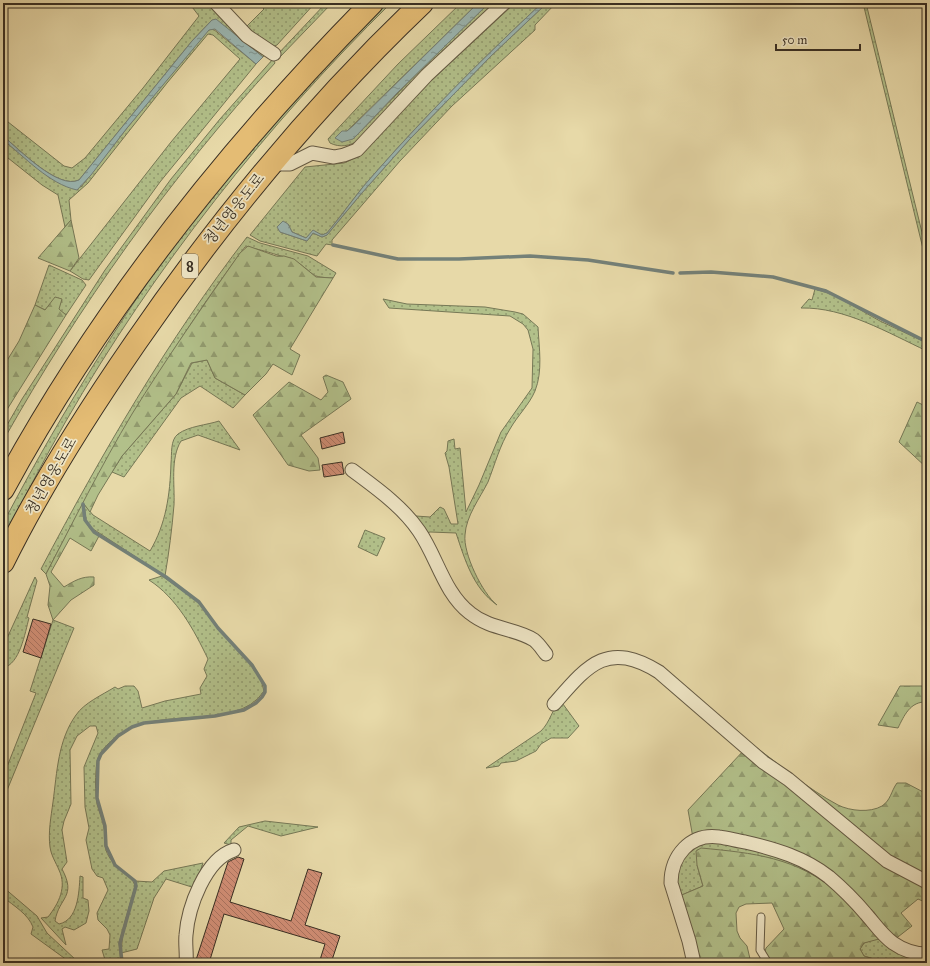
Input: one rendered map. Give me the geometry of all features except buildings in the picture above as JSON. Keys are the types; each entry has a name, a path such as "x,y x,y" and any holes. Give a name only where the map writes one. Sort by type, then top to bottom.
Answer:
{"highway":[{"name":"8","path":"3,489 23,451 75,369 183,216 243,142 301,77 372,3"},
{"name":"청년영웅도로","path":"3,562 53,468 104,388 211,237 270,164 337,88 422,3"}],"street":[{"path":"216,3 246,36 274,54"},
{"path":"270,164 290,164 312,153 334,157 344,156 357,150 427,75 504,3"},
{"path":"352,470 388,498 414,524 426,542 450,590 462,606 486,624 533,640 546,654"},
{"path":"554,704 579,676 599,661 619,656 644,663 659,672 763,762 788,779 887,861 927,882"},
{"path":"694,963 671,883 671,874 678,854 685,846 694,840 718,836 780,850 816,868 843,889 892,942 910,952 927,954"},
{"path":"186,963 186,934 198,890 204,878 220,857 226,852 234,850"}],"lane":[{"path":"761,917 760,950 768,963"}],"green space":[{"path":"189,3 209,3 236,33 266,53 263,57 212,20 192,41 79,180 70,182 50,174 39,167 3,136 3,118 64,166 72,168 85,158 143,88 199,16"},
{"path":"258,3 315,3 277,45 272,47 243,30 264,9"},
{"path":"326,3 332,3 280,57 277,55"},
{"path":"383,3 391,3 345,50 256,149 175,254 136,308 66,421 3,538 3,525 8,514 51,435 122,321 172,247 212,194 268,128"},
{"path":"461,3 478,3 347,131 353,139 438,52 489,3 497,3 359,140 345,146 330,143 328,139 398,64"},
{"path":"515,3 542,3 416,128 369,179 327,233 322,235 313,231 306,238 292,232 288,224 280,232 307,241 313,233 322,237 327,235 409,140 491,56 546,4 556,3 535,25 535,30 452,106 400,161 332,240 332,245 326,244 317,256 260,241 250,235 305,167 344,163 359,156 432,80"},
{"path":"863,3 866,3 927,253 927,265"},
{"path":"212,28 256,64 160,182 89,280 83,279 70,271 171,142 240,59 213,35 208,34 88,183 69,200 71,220 65,227 58,195 42,185 3,154 3,140 50,178 81,187 205,33"},
{"path":"273,59 275,63 199,152 128,244 63,341 3,441 3,432 22,399 105,270 171,179 220,119"},
{"path":"71,220 79,258 70,271 38,258"},
{"path":"247,237 260,243 308,256 336,273 333,278 317,276 290,259 245,247 190,326 139,406 91,489 46,574 41,569 112,440 137,398 190,316"},
{"path":"248,246 276,256 284,256 294,259 316,277 333,278 290,349 300,355 292,375 273,364 266,374 245,395 215,378 207,360 191,363 176,394 122,456 98,495 90,512 84,504 82,504 145,393 240,253"},
{"path":"49,265 82,280 86,285 66,315 58,309 62,300 56,298 45,310 35,305"},
{"path":"815,289 834,295 880,321 927,343 927,351 882,329 850,316 817,309 801,308 809,299 812,300"},
{"path":"55,297 62,299 59,309 66,315 3,416 3,367 19,341 35,305 45,310"},
{"path":"383,299 407,304 485,307 515,312 523,314 538,327 540,367 535,391 530,401 506,435 488,482 474,507 466,528 465,543 470,562 485,592 497,605 489,598 476,582 471,573 456,533 430,532 423,534 410,517 430,517 440,507 444,509 451,524 458,524 449,467 445,453 447,451 448,441 454,439 455,449 460,448 466,512 501,432 532,388 533,349 528,330 523,324 510,316 389,308"},
{"path":"207,360 215,378 245,395 233,408 200,386 181,398 124,477 112,472 122,456 176,394 192,363"},
{"path":"326,375 343,382 351,399 301,435 318,458 320,470 309,471 288,465 253,415 289,382 321,400 328,392 323,377"},
{"path":"917,402 927,407 927,468 899,442"},
{"path":"219,421 240,450 198,435 181,441 175,456 174,505 165,576 90,527 86,520 84,504 93,515 150,551 160,530 166,509 170,486 172,447 175,437 187,429"},
{"path":"82,504 86,523 91,530 99,536 91,551 70,538 51,572 64,587 78,579 86,577 94,577 94,585 71,600 53,620 48,605 50,586 46,574"},
{"path":"365,530 385,538 377,556 358,547"},
{"path":"162,576 198,602 217,628 251,665 261,680 264,691 251,704 233,712 212,716 167,719 145,723 125,731 108,744 100,755 96,767 96,794 97,804 105,830 105,846 107,854 115,865 130,877 135,886 119,943 121,963 106,963 102,950 109,949 110,935 107,929 98,920 97,913 108,890 103,878 97,876 92,869 86,840 89,828 85,807 84,767 98,733 96,726 90,726 77,736 70,750 71,804 62,830 67,862 62,869 68,886 66,896 57,913 55,921 59,924 70,917 74,912 78,898 80,876 83,877 83,898 88,900 89,911 86,923 74,930 65,927 62,929 66,945 41,918 48,917 52,912 61,895 62,889 61,876 51,853 49,841 57,768 65,735 76,715 88,703 115,687 118,689 125,686 134,686 138,691 142,708 165,701 201,694 200,688 207,676 204,669 208,659 184,615 159,587 149,580"},
{"path":"35,577 37,581 27,617 29,618 21,647 14,661 3,668 3,647"},
{"path":"53,620 74,628 3,800 3,777 36,693 30,691"},
{"path":"900,686 927,686 927,702 916,704 908,710 898,728 878,725"},
{"path":"560,700 579,726 568,738 551,738 541,744 536,751 516,761 501,763 499,766 486,768 541,731 547,724"},
{"path":"753,745 816,792 848,809 872,810 882,806 889,798 897,783 906,783 927,794 927,880 888,860"},
{"path":"745,749 927,885 927,903 918,899 901,913 912,926 894,940 802,857 693,838 688,810"},
{"path":"265,821 318,827 281,836 248,826 231,840 231,845 224,843 239,827"},
{"path":"718,837 816,869 879,931 927,955 927,963 887,963 864,956 860,949 864,943 878,938 838,893 804,870 697,865 703,886 677,897 672,874 679,855"},
{"path":"701,848 756,855 790,864 807,871 838,893 854,909 879,939 864,943 860,949 864,956 887,963 771,963 765,952 766,948 784,929 772,903 746,904 739,907 736,913 737,931 740,938 747,946 751,963 695,963 677,897 703,886 697,865 696,851"},
{"path":"203,863 195,888 166,879 154,898 137,949 121,953 123,931 137,886 135,881 152,882 164,871"},
{"path":"3,887 37,916 47,933 76,960 71,963 31,934 33,927 31,922 20,910 3,897"}],"water":[{"path":"478,3 489,3 397,93 353,139 342,142 335,138 342,131 347,131 353,126"},
{"path":"542,3 547,3 491,56 409,140 327,235 322,237 313,233 307,241 280,232 277,227 283,221 288,224 292,232 306,238 313,230 322,235 327,233 369,179 416,128"},
{"path":"216,19 263,57 256,64 215,29 209,30 127,128 91,175 77,190 67,187 47,176 3,140 3,136 39,167 50,174 70,182 79,180 192,41 212,20"}],"waterway":[{"path":"333,245 398,259 459,259 530,256 588,260 673,273"},
{"path":"680,273 711,272 773,277 826,291 927,342"},
{"path":"83,504 85,520 94,532 166,577 199,602 218,628 252,665 265,686 265,692 262,697 256,703 244,710 215,716 144,723 132,727 118,736 101,754 98,761 97,798 105,826 106,846 115,865 135,881 136,886 120,943 122,963"}]}
